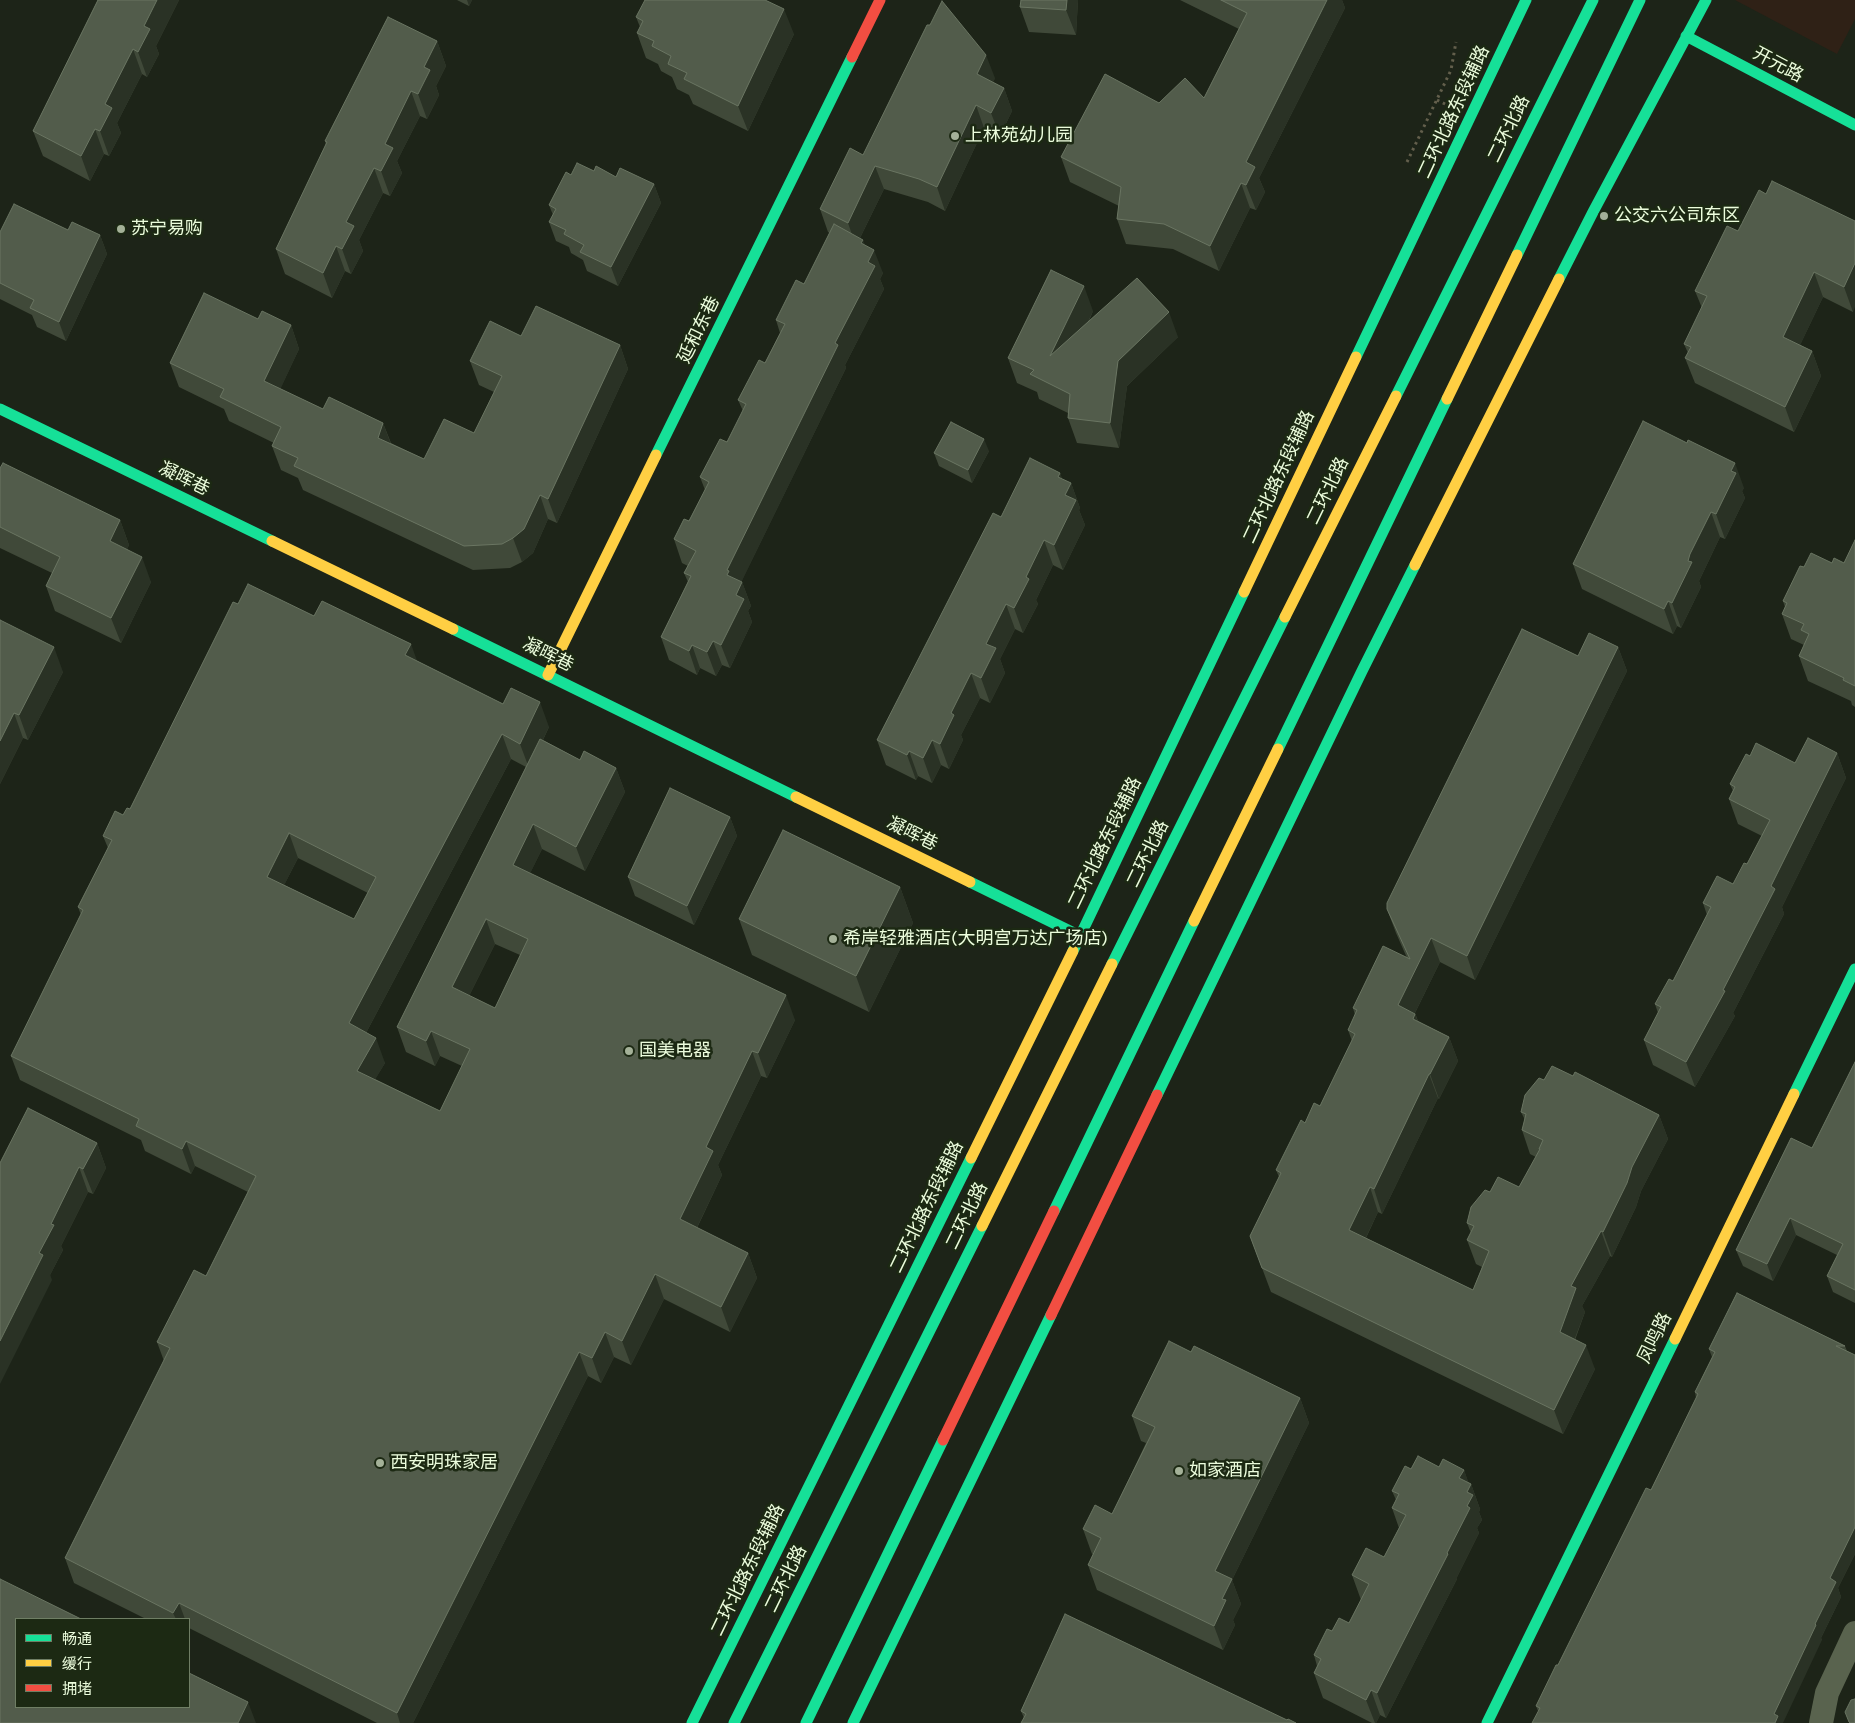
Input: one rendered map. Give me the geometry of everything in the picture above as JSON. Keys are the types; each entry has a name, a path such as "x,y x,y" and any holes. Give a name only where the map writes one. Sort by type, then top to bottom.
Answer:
{"main road":[{"name":"延和东巷","path":"548,675 880,0"},
{"name":"二环北路东段辅路","path":"692,1723 1080,936 1526,0"},
{"path":"1575,37 1585,0"},
{"name":"二环北路","path":"734,1723 1593,0"},
{"path":"806,1723 1640,0"},
{"path":"853,1723 1362,672 1593,212 1706,0"},
{"name":"开元路","path":"1686,36 1855,125"},
{"name":"凝晖巷","path":"0,409 1080,936"},
{"name":"凤鸣路","path":"1487,1723 1855,969"}],"street":[{"path":"1822,1723 1827,1694 1855,1633"}],"path":[{"path":"1407,162 1451,70 1456,42"}],"shaded area":[{"path":"1735,0 1855,0 1855,19 1837,54"}],"building":[{"path":"98,0 157,0 144,26 150,29 138,52 133,49 105,104 112,108 100,131 95,129 81,156 33,131"},
{"path":"645,0 765,0 784,9 738,106 684,79 687,73 668,64 671,56 652,46 654,41 637,33 643,21 636,17"},
{"path":"1021,0 1067,0 1066,10 1020,7"},
{"path":"1221,0 1327,0 1246,162 1255,167 1246,185 1241,183 1210,246 1164,224 1117,219 1121,187 1061,157 1105,74 1159,103 1185,78 1204,98 1247,13"},
{"path":"942,1 986,55 977,74 1004,88 991,113 976,105 937,187 919,179 875,166 848,223 820,209 850,148 863,155 927,25 930,25"},
{"path":"388,17 437,41 424,67 430,70 418,94 411,91 385,144 393,148 381,171 374,168 346,222 354,226 342,249 336,246 323,273 276,249 327,142 325,141"},
{"path":"577,163 594,171 596,166 616,177 620,168 654,184 611,267 580,252 584,245 564,234 566,230 549,222 556,209 549,205 566,172 571,175"},
{"path":"1772,181 1855,221 1855,263 1844,287 1814,272 1783,337 1812,351 1785,407 1685,358 1691,347 1684,344 1707,296 1695,291 1727,226 1738,231 1759,190 1766,194"},
{"path":"14,204 68,230 72,222 100,235 59,322 30,308 34,300 0,283 0,232"},
{"path":"834,224 863,240 861,243 874,250 868,262 875,266 835,343 838,345 727,570 729,571 727,575 742,582 736,595 744,599 721,645 713,641 707,652 692,645 689,651 661,637 691,576 684,573 696,551 674,539 684,519 689,521 709,482 700,477 720,439 727,442 746,404 738,400 759,360 765,363 785,324 776,320 796,280 804,284"},
{"path":"1051,270 1084,286 1050,356 1137,278 1169,312 1118,361 1110,423 1068,418 1070,394 1030,374 1034,370 1008,358"},
{"path":"204,293 258,319 262,311 291,325 264,381 323,409 329,397 383,423 378,438 424,459 444,419 474,433 502,376 470,361 490,321 521,336 536,306 620,345 548,499 540,495 524,529 513,538 502,544 464,546 294,466 298,458 272,446 281,427 220,397 224,389 170,363"},
{"path":"1643,421 1687,443 1688,440 1735,463 1731,471 1736,473 1716,514 1711,512 1690,554 1688,561 1692,562 1672,603 1668,601 1664,609 1573,564"},
{"path":"951,422 984,439 968,470 934,453"},
{"path":"1030,458 1060,473 1058,477 1071,483 1065,495 1076,500 1054,545 1044,540 1026,577 1029,579 1014,608 1006,604 986,644 996,648 981,678 971,673 951,713 954,715 940,744 932,740 923,758 909,751 907,755 877,740 993,513 1001,517"},
{"path":"3,463 120,520 110,541 142,557 111,618 46,586 60,557 0,527 0,468"},
{"path":"1855,540 1855,686 1843,680 1844,678 1799,656 1809,634 1801,630 1804,624 1782,614 1787,603 1783,601 1800,566 1804,567 1811,553 1832,563 1834,558 1844,563"},
{"path":"248,584 314,616 322,601 411,644 405,655 503,704 511,688 540,702 520,744 502,734 349,1023 376,1038 357,1071 440,1111 470,1049 431,1031 426,1041 397,1027 540,739 580,760 584,751 616,768 576,847 533,824 513,865 786,995 758,1053 752,1051 706,1147 713,1151 680,1219 748,1253 721,1307 655,1274 622,1341 605,1332 592,1358 579,1352 397,1713 179,1603 173,1613 65,1558 170,1348 157,1342 194,1270 206,1276 256,1176 186,1141 182,1149 136,1126 139,1119 11,1056 83,910 78,907 112,840 103,836 115,811 123,815 127,808 130,809 233,602 238,604","holes":["289,833 376,877 354,919 267,877","486,919 528,939 495,1008 452,987"]},
{"path":"0,620 54,647 19,715 14,713 0,741"},
{"path":"1522,629 1578,656 1589,633 1618,647 1467,956 1431,938 1398,1005 1415,1014 1413,1019 1449,1037 1429,1074 1374,1189 1370,1187 1349,1230 1473,1290 1489,1251 1467,1240 1474,1226 1467,1223 1471,1207 1485,1190 1490,1192 1498,1177 1519,1187 1540,1149 1543,1140 1522,1130 1526,1114 1521,1112 1525,1095 1539,1078 1544,1080 1552,1066 1573,1076 1575,1072 1659,1115 1632,1167 1627,1183 1603,1232 1601,1231 1571,1286 1576,1288 1560,1332 1586,1345 1554,1410 1262,1268 1250,1236 1281,1173 1276,1170 1301,1120 1305,1123 1314,1103 1320,1106 1355,1034 1348,1030 1357,1010 1353,1008 1383,946 1410,959 1387,909 1387,903"},
{"path":"1808,738 1837,753 1771,886 1775,889 1723,990 1725,991 1686,1062 1644,1040 1661,1007 1655,1004 1669,979 1673,981 1711,907 1703,903 1717,876 1733,884 1744,863 1747,864 1770,820 1729,799 1735,787 1730,784 1746,754 1750,756 1756,743 1795,763"},
{"path":"670,788 730,817 687,906 628,877"},
{"path":"783,830 900,887 856,976 739,919"},
{"path":"1855,1062 1855,1290 1827,1276 1843,1244 1790,1218 1767,1264 1736,1250 1791,1138 1812,1148"},
{"path":"28,1108 97,1143 83,1169 79,1167 51,1224 54,1225 39,1253 43,1255 0,1341 0,1163"},
{"path":"1737,1293 1845,1346 1836,1346 1855,1355 1855,1527 1830,1578 1836,1582 1774,1714 1778,1716 1775,1723 1532,1723 1540,1708 1536,1706 1556,1665 1558,1665 1646,1488 1651,1490 1698,1394 1695,1392 1715,1352 1709,1349"},
{"path":"1169,1341 1191,1352 1194,1346 1300,1398 1215,1571 1232,1579 1222,1599 1226,1600 1214,1626 1088,1565 1101,1538 1083,1529 1095,1505 1112,1514 1155,1427 1132,1416"},
{"path":"1418,1456 1439,1467 1443,1459 1464,1470 1459,1478 1471,1484 1467,1492 1473,1495 1467,1506 1470,1508 1448,1554 1377,1693 1371,1690 1366,1700 1314,1673 1321,1659 1314,1655 1327,1629 1332,1631 1339,1618 1349,1623 1369,1584 1352,1575 1366,1548 1384,1557 1406,1515 1392,1508 1399,1494 1392,1491 1405,1466 1411,1469"},
{"path":"0,1579 79,1618 15,1618 15,1708 190,1708 190,1673 248,1702 238,1723 0,1723"},
{"path":"1065,1614 1296,1723 1021,1723 1026,1714 1021,1711"},
{"path":"1855,1699 1855,1723 1850,1723 1845,1712 1851,1700"}],"traffic: fast":[{"path":"1356,357 1526,0"},
{"path":"1396,396 1593,0"},
{"path":"1517,255 1640,0"},
{"path":"1559,279 1706,0"},
{"path":"1686,36 1855,125"},
{"path":"656,455 852,57"},
{"path":"1278,749 1447,399"},
{"path":"0,409 272,541"},
{"path":"1157,1095 1415,565"},
{"path":"1073,951 1244,592"},
{"path":"1112,964 1285,617"},
{"path":"453,629 796,797"},
{"path":"970,882 1080,936"},
{"path":"1054,1211 1194,921"},
{"path":"1794,1094 1855,969"},
{"path":"692,1723 971,1158"},
{"path":"734,1723 982,1226"},
{"path":"853,1723 1051,1315"},
{"path":"1487,1723 1675,1339"},
{"path":"806,1723 943,1440"}],"traffic: slow":[{"path":"1447,399 1517,255"},
{"path":"1415,565 1559,279"},
{"path":"1244,592 1356,357"},
{"path":"1285,617 1396,396"},
{"path":"548,675 656,455"},
{"path":"272,541 453,629"},
{"path":"1194,921 1278,749"},
{"path":"796,797 970,882"},
{"path":"971,1158 1073,951"},
{"path":"982,1226 1112,964"},
{"path":"1675,1339 1794,1094"}],"traffic: jam":[{"path":"852,57 880,0"},
{"path":"1051,1315 1157,1095"},
{"path":"943,1440 1054,1211"}],"place":[{"name":"上林苑幼儿园","path":"955,136"},
{"name":"公交六公司东区","path":"1604,216"},
{"name":"苏宁易购","path":"121,229"},
{"name":"希岸轻雅酒店(大明宫万达广场店)","path":"833,939"},
{"name":"国美电器","path":"629,1051"},
{"name":"西安明珠家居","path":"380,1463"},
{"name":"如家酒店","path":"1179,1471"}]}
